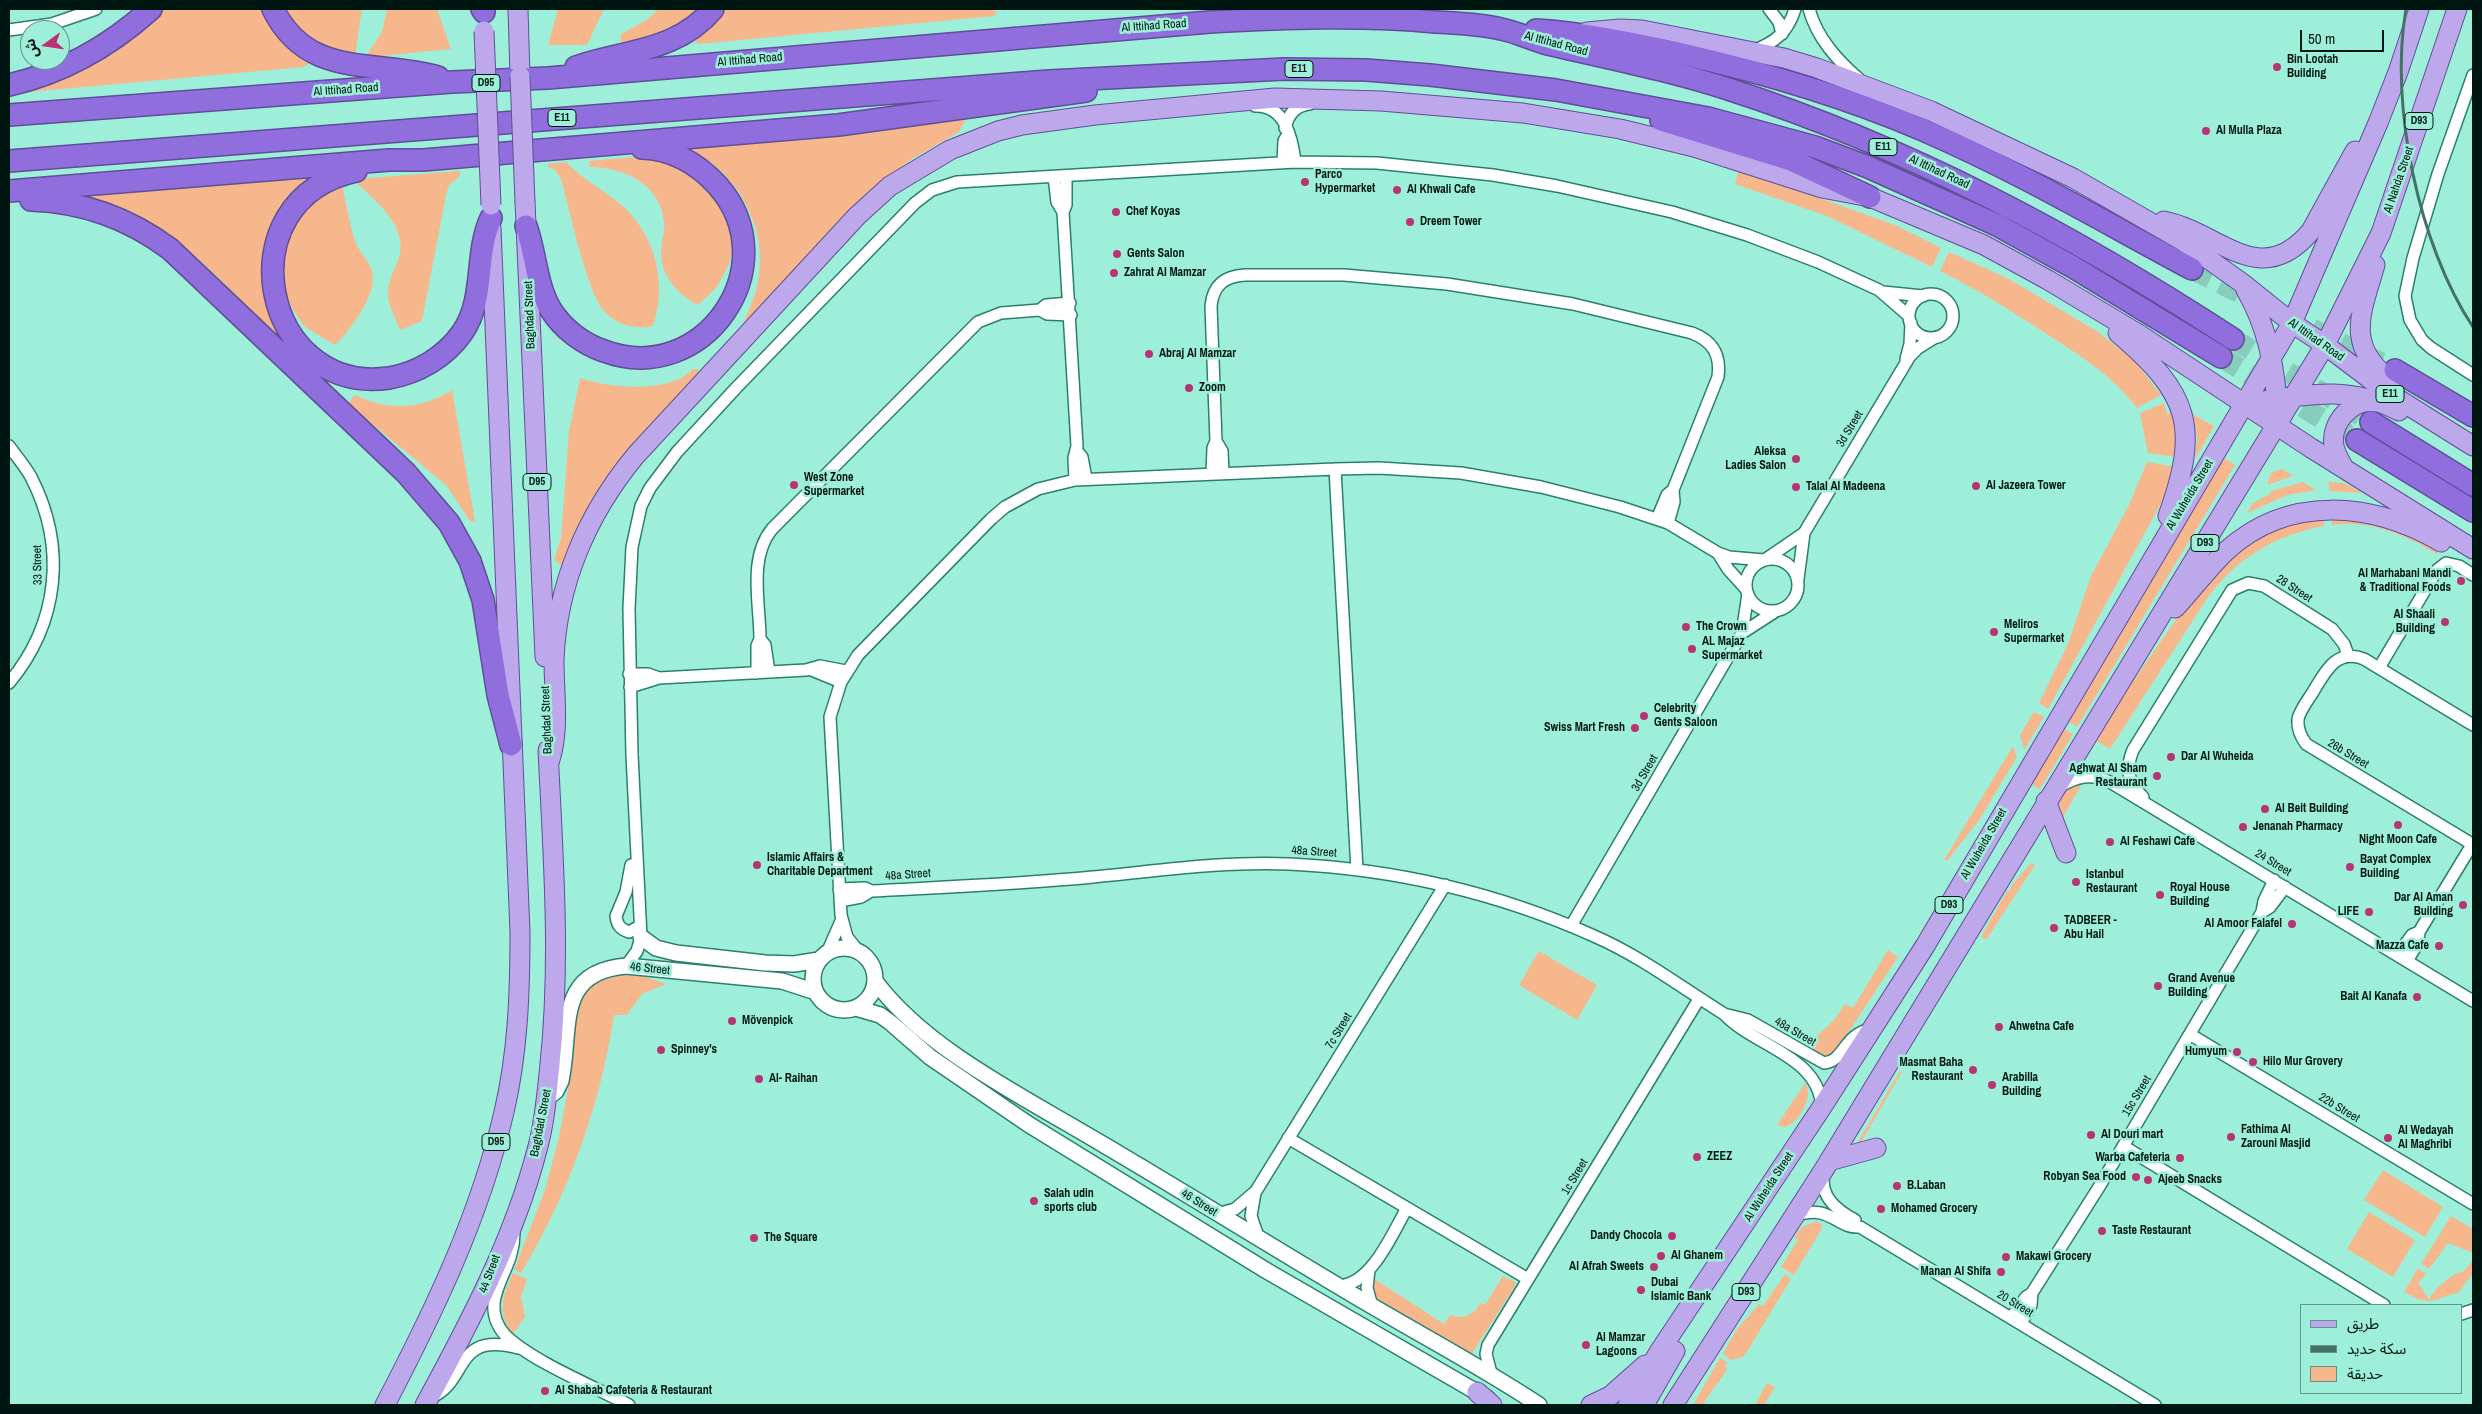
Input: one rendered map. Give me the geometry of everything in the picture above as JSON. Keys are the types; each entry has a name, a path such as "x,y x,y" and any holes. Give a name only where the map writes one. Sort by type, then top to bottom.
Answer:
{"highway":[{"path":"9,85 35,78 79,60 121,34 152,9"},
{"path":"273,9 295,40 319,56 347,65 407,70 452,82"},
{"path":"548,78 592,62 676,39 701,22 712,9"},
{"path":"1213,9 1278,18"},
{"name":"Al Ittihad Road","path":"9,115 452,82 548,78 1094,30 1278,18 1407,19 1501,29 1542,42 1669,71 1727,88 1784,108 1880,146 1954,179 2068,239 2164,294 2233,339"},
{"path":"1501,29 1576,34 1672,52 1758,72 1870,108 1965,149 2192,270"},
{"name":"Al Ittihad Road","path":"9,161 983,85 1284,69 1366,70 1493,82 1617,101 1708,118 1762,131 1868,166 1997,225 2073,267 2221,357"},
{"path":"491,211 480,251 478,288 474,310 461,335 439,356 408,374 372,378 340,372 312,356 293,338 279,309 274,294 272,277 274,250 284,223 301,200 328,181 359,170 424,160 838,125 1116,88 1182,74"},
{"path":"1617,101 1677,126 1791,160 1870,197"},
{"path":"526,226 540,283 547,302 565,327 596,348 632,358 660,356 695,342 723,316 738,289 744,259 739,225 722,191 695,165 668,152 645,148 587,145"},
{"path":"9,191 389,160 424,160"},
{"path":"9,200 64,202 96,210 126,222 156,239 184,260 422,489 460,542 477,580 488,620 498,695 511,745"},
{"path":"2394,370 2473,416"},
{"path":"2371,422 2473,485"},
{"path":"2357,440 2473,511"}],"main road":[{"name":"Baghdad Street","path":"426,1402 473,1312 524,1196 538,1148 547,1098 556,982 556,915 518,9"},
{"name":"D93","path":"2292,323 2378,123 2398,72 2419,9"},
{"name":"Al Nahda Street","path":"2326,345 2381,233 2457,9"},
{"name":"D95","path":"385,1405 419,1340 470,1226 490,1169 504,1111 514,1052 520,992 520,932 511,745 484,15"},
{"name":"E11","path":"1576,34 1605,30 1642,30 1751,51 1817,68 1866,85"},
{"name":"Al Ittihad Road","path":"1866,85 1931,111 2018,151 2073,178 2144,218 2242,283 2292,323 2326,345 2390,394 2466,442"},
{"path":"549,763 555,734 554,658 562,598 574,560 600,505 636,455 857,216 890,186 928,161 974,140 998,131 1047,121 1229,102 1298,98 1487,109 1611,127 1694,147 1822,188 1870,197 1984,245 2080,299 2473,549"},
{"path":"2144,218 2171,222 2244,256 2258,258 2284,253 2302,242 2311,231 2356,148 2378,123"},
{"path":"2381,233 2377,260 2360,312 2359,326 2366,352 2384,376 2441,417 2466,442"},
{"path":"2242,283 2258,313 2272,356 2276,379 2285,398"},
{"path":"2080,299 2138,350 2171,389 2180,408 2186,442 2185,461 2155,553"},
{"name":"Al Wuheida Street","path":"1628,1405 1659,1352 1822,1107 1925,946 2292,323"},
{"name":"D93","path":"1673,1405 1827,1164 2277,426 2285,398 2326,345"},
{"path":"2245,404 2285,398 2344,393 2384,403 2426,426 2466,442"},
{"path":"2345,469 2338,458 2334,445 2334,432 2339,420 2348,410 2359,404 2372,401 2384,403"},
{"path":"2148,636 2216,562 2238,542 2263,526 2306,513 2342,510 2383,516 2422,532 2473,561"},
{"path":"2050,796 2066,853"},
{"path":"1827,1164 1876,1148"},
{"path":"1644,1405 1700,1308 1701,1289"},
{"path":"1591,1405 1610,1396 1659,1352"},
{"path":"1683,1405 1699,1367"},
{"path":"1477,1392 1492,1405"}],"street":[{"path":"9,30 52,24 96,9"},
{"path":"1769,9 1779,22 1782,34"},
{"path":"1751,51 1770,44 1782,34 1791,21 1795,9"},
{"path":"1809,9 1823,40 1843,65 1866,85"},
{"path":"2473,75 2438,174 2413,258 2405,296 2410,320 2422,340 2430,348 2473,375"},
{"path":"1289,162 1284,141 1287,131 1287,120 1297,107 1304,104 1342,101"},
{"path":"1229,102 1271,108 1283,120 1287,131"},
{"path":"626,966 637,951 640,932 629,674 630,578 635,526 650,488 667,464 736,388 923,196 940,186 957,182 1066,177 1289,162 1419,166 1492,175 1557,186 1672,212 1747,235 1818,262 1881,291 1923,296 1937,295 1944,298 1952,310 1951,325 1941,336 1934,338 1920,335 1910,320 1881,291"},
{"path":"1054,177 1057,202 1063,212 1077,451 1074,458 1080,480"},
{"path":"1063,212 1066,205 1066,177"},
{"path":"1218,473 1222,451 1216,441 1210,306 1217,286 1225,279 1234,275 1344,274 1447,284 1573,304 1679,331 1702,344 1710,353 1714,365 1712,390 1673,490 1667,495 1663,521"},
{"path":"1910,320 1913,304 1923,296"},
{"path":"763,672 765,645 760,639 758,557 762,543 772,529 978,322 1001,312 1040,310 1047,314 1070,309"},
{"name":"3d Street","path":"1904,365 1910,344 1910,320"},
{"name":"3d Street","path":"1798,580 1804,533 1904,365 1918,348 1934,338"},
{"name":"33 Street","path":"9,446 30,475 46,512 54,551 52,590 43,629 25,664 9,683"},
{"path":"1335,469 1356,870"},
{"path":"841,921 814,972 816,992 828,1006 847,1010 856,1008 870,997 875,981 871,964 847,937 841,921 829,732 834,700 846,671 865,648 1005,507 1038,489 1080,480 1335,469 1420,470 1501,479 1581,497 1663,521 1718,553 1741,559 1783,561 1790,566 1798,580 1798,589 1791,604 1776,611 1759,608 1728,569 1718,553"},
{"name":"3d Street","path":"1765,560 1804,533"},
{"path":"1747,592 1748,575 1752,568 1765,560"},
{"path":"2379,668 2438,570 2446,564 2452,564 2473,575"},
{"name":"28 Street","path":"2155,808 2133,785 2128,770 2129,760 2232,590 2248,583 2264,586 2332,629 2344,644 2348,655"},
{"name":"3d Street","path":"1571,926 1742,634 1747,592"},
{"name":"3d Street","path":"1742,634 1776,611"},
{"path":"2348,655 2364,659 2473,725"},
{"name":"26b Street","path":"2348,655 2340,657 2328,668 2301,711 2298,719 2301,737 2314,750 2473,844"},
{"path":"629,674 659,678 809,669 820,666 846,671"},
{"path":"809,669 841,682"},
{"path":"630,687 659,678"},
{"name":"24 Street","path":"2050,796 2081,776 2100,777 2155,808 2473,1001"},
{"path":"634,823 629,883 616,916 619,927 624,930 640,932"},
{"path":"2402,958 2418,943 2419,932 2473,844"},
{"name":"48a Street","path":"840,895 865,896 871,891 1060,880 1248,864 1286,864 1356,870 1445,885 1509,902 1571,926 1628,953 1724,1014 1736,1025 1808,1072 1818,1088 1822,1107"},
{"name":"15c Street","path":"2016,1321 2026,1297 2032,1293 2123,1146 2262,912 2264,901 2274,880"},
{"name":"7c Street","path":"1217,1214 1235,1209 1256,1191 1445,885"},
{"name":"15c Street","path":"2262,912 2270,907 2285,887"},
{"name":"46 Street","path":"640,932 656,948 676,953 764,963 794,964 823,956"},
{"path":"823,956 843,948 859,952"},
{"name":"46 Street","path":"547,1098 556,1091 561,1081 570,1006 576,992 586,979 595,974 626,966 782,981 816,992"},
{"name":"46 Street","path":"875,981 896,1007 940,1043 996,1080 1260,1240 1491,1373 1539,1405"},
{"name":"1c Street","path":"1491,1373 1486,1354 1488,1345 1699,999"},
{"name":"46 Street","path":"856,1008 880,1016 891,1023 930,1057 1028,1124 1267,1271 1499,1405"},
{"name":"48a Street","path":"1724,1014 1748,1020 1824,1063 1837,1058 1855,1034 1872,1030"},
{"name":"22b Street","path":"2190,1035 2473,1204"},
{"path":"1288,1138 1528,1279"},
{"path":"2123,1146 2382,1304"},
{"name":"20 Street","path":"1827,1164 1823,1185 1830,1202 1835,1208 1857,1222 1860,1227"},
{"name":"7c Street","path":"1256,1191 1251,1216 1260,1240"},
{"path":"1339,1286 1360,1280 1369,1270 1407,1208"},
{"name":"20 Street","path":"1793,1217 1814,1212 1824,1213 1851,1226 1860,1227 2155,1405"},
{"name":"44 Street","path":"513,1224 512,1255 496,1295 494,1309 501,1329 526,1350 629,1405"},
{"path":"1369,1270 1367,1288 1372,1306"},
{"name":"44 Street","path":"426,1402 445,1388 464,1358 476,1350 497,1344 526,1350"}],"green space":[{"path":"163,9 263,9 299,56 309,63 304,67 29,92 28,88 60,70 70,70 70,64 153,18"},
{"path":"283,9 362,9 355,56 333,50 314,40 297,26"},
{"path":"387,9 437,9 451,49 370,57 368,53 382,32"},
{"path":"558,9 604,9 587,45 548,45"},
{"path":"659,9 699,9 692,17 674,28 654,36 624,43 621,42 621,34 645,21"},
{"path":"724,9 990,9 997,12 994,16 699,44 693,40"},
{"path":"966,119 959,132 912,159 851,208 747,324 744,322 755,293 759,275 760,256 753,220 735,187 723,173 693,151 692,148 807,139"},
{"path":"646,156 658,157 702,180 726,213 733,242 730,262 717,287 698,305 677,290 667,276 661,260 664,231 662,210 649,189 639,181 616,170 590,167 589,161"},
{"path":"566,162 631,214 649,243 655,259 659,292 653,326 633,327 620,323 604,311 598,301 585,269 561,179 555,170 548,167 548,164"},
{"path":"1739,169 1895,225 1941,248 1932,267 1827,216 1735,184"},
{"path":"460,171 460,176 449,185 446,195 422,321 400,330 388,299 388,294 391,277 400,255 400,238 393,221 378,203 356,182 356,179"},
{"path":"305,176 310,180 280,215 269,234 265,247 263,262 266,291 278,332 274,335 214,274 170,236 120,208 93,200 93,195"},
{"path":"342,183 355,241 371,267 373,280 367,301 355,321 335,345 305,327 293,310 285,293 282,261 291,230 315,200"},
{"path":"1949,252 2009,279 2098,332 2134,360 2161,395 2137,408 2116,385 2081,357 2005,307 1940,271"},
{"path":"693,369 697,369 700,372 569,551 561,565 554,560 561,538 569,431 580,378 617,386 644,387 670,382 683,377"},
{"path":"452,390 475,521 471,522 446,485 348,404 355,395 380,404 392,406 416,405 440,397"},
{"path":"2164,403 2167,414 2172,412 2176,434 2177,457 2148,453 2140,413"},
{"path":"2192,414 2214,426 2195,459 2197,437"},
{"path":"2224,458 2235,465 2077,727 2068,721"},
{"path":"2147,462 2175,467 2164,498 2048,709 2039,703 2068,644 2091,576 2129,505"},
{"path":"2282,469 2293,476 2267,485 2271,473"},
{"path":"2303,482 2316,490 2287,495 2247,513 2252,504 2271,493 2271,491"},
{"path":"2328,482 2344,483 2363,493 2330,491"},
{"path":"2331,515 2358,516 2440,548 2437,554 2412,540 2374,527 2347,524 2332,525"},
{"path":"2323,516 2324,526 2290,535 2274,542 2245,559 2232,570 2208,597 2110,749 2093,739 2193,595 2218,566 2267,531"},
{"path":"2034,712 2044,717 2024,750 2020,735"},
{"path":"2064,729 2073,734 2040,789 2031,784"},
{"path":"2013,746 2017,757 1979,820 1947,861 1944,860"},
{"path":"2082,784 2059,824 2058,811 2061,800 2067,790"},
{"path":"2031,863 2035,865 1986,940 1981,937 2007,891 2010,891 2011,886"},
{"path":"1888,950 1898,957 1834,1054 1827,1059 1811,1050 1813,1040 1835,1019 1845,1004 1853,1008"},
{"path":"1539,951 1597,985 1577,1020 1519,985"},
{"path":"620,974 646,977 666,984 642,994 627,1015 614,1015 600,1083 580,1148 554,1212 521,1273 514,1270 545,1190 559,1137 568,1089 579,1000 591,985"},
{"path":"1903,1070 1859,1146 1856,1145 1900,1071"},
{"path":"1805,1083 1808,1088 1807,1101 1800,1114 1785,1127 1777,1125"},
{"path":"2383,1170 2443,1207 2425,1237 2364,1200"},
{"path":"2369,1212 2415,1240 2393,1277 2347,1249"},
{"path":"2451,1216 2473,1229 2473,1253 2448,1243 2429,1269 2421,1264"},
{"path":"1817,1221 1822,1225 1821,1230 1794,1275 1781,1267 1798,1240 1794,1237 1802,1227"},
{"path":"2473,1260 2473,1273 2459,1292 2432,1301 2420,1300 2404,1292 2418,1268 2426,1274 2418,1283 2429,1299 2438,1287 2453,1275 2464,1271"},
{"path":"513,1273 527,1279 521,1297 525,1317 513,1334 504,1319 503,1304 506,1289"},
{"path":"1785,1274 1791,1279 1748,1350 1743,1357 1730,1360 1723,1353 1737,1329 1759,1304 1763,1306"},
{"path":"1503,1276 1517,1283 1471,1355 1375,1301 1371,1291 1373,1278 1444,1324 1450,1315 1464,1317 1475,1311 1480,1303 1485,1305"},
{"path":"1720,1358 1728,1363 1725,1366 1727,1370 1702,1405 1693,1405"},
{"path":"1767,1383 1775,1387 1764,1405 1755,1405"}],"tunnel":[{"path":"2192,269 2262,304"},
{"path":"2312,329 2381,363"},
{"path":"2233,339 2371,422"},
{"path":"2221,357 2357,440"}],"railway":[{"path":"2406,9 2402,47 2402,88 2405,130 2413,174 2437,257 2454,294 2473,327"}],"place":[{"name":"Bin Lootah Building","path":"2277,67"},
{"name":"Al Mulla Plaza","path":"2206,131"},
{"name":"Parco Hypermarket","path":"1305,182"},
{"name":"Al Khwali Cafe","path":"1397,190"},
{"name":"Chef Koyas","path":"1116,212"},
{"name":"Dreem Tower","path":"1410,222"},
{"name":"Gents Salon","path":"1117,254"},
{"name":"Zahrat Al Mamzar","path":"1114,273"},
{"name":"Abraj Al Mamzar","path":"1149,354"},
{"name":"Zoom","path":"1189,388"},
{"name":"Aleksa Ladies Salon","path":"1796,459"},
{"name":"West Zone Supermarket","path":"794,485"},
{"name":"Al Jazeera Tower","path":"1976,486"},
{"name":"Talal Al Madeena","path":"1796,487"},
{"name":"Al Marhabani Mandi & Traditional Foods","path":"2461,581"},
{"name":"Al Shaali Building","path":"2445,622"},
{"name":"The Crown","path":"1686,627"},
{"name":"Meliros Supermarket","path":"1994,632"},
{"name":"AL Majaz Supermarket","path":"1692,649"},
{"name":"Celebrity Gents Saloon","path":"1644,716"},
{"name":"Swiss Mart Fresh","path":"1635,728"},
{"name":"Dar Al Wuheida","path":"2171,757"},
{"name":"Aghwat Al Sham Restaurant","path":"2157,776"},
{"name":"Al Beit Building","path":"2265,809"},
{"name":"Night Moon Cafe","path":"2398,825"},
{"name":"Jenanah Pharmacy","path":"2243,827"},
{"name":"Al Feshawi Cafe","path":"2110,842"},
{"name":"Islamic Affairs & Charitable Department","path":"757,865"},
{"name":"Bayat Complex Building","path":"2350,867"},
{"name":"Istanbul Restaurant","path":"2076,882"},
{"name":"Royal House Building","path":"2160,895"},
{"name":"Dar Al Aman Building","path":"2463,905"},
{"name":"LIFE","path":"2369,912"},
{"name":"Al Amoor Falafel","path":"2292,924"},
{"name":"TADBEER - Abu Hail","path":"2054,928"},
{"name":"Mazza Cafe","path":"2439,946"},
{"name":"Grand Avenue Building","path":"2158,986"},
{"name":"Bait Al Kanafa","path":"2417,997"},
{"name":"Mövenpick","path":"732,1021"},
{"name":"Ahwetna Cafe","path":"1999,1027"},
{"name":"Spinney's","path":"661,1050"},
{"name":"Humyum","path":"2237,1052"},
{"name":"Hilo Mur Grovery","path":"2253,1062"},
{"name":"Masmat Baha Restaurant","path":"1973,1070"},
{"name":"Al- Raihan","path":"759,1079"},
{"name":"Arabilla Building","path":"1992,1085"},
{"name":"Al Douri mart","path":"2091,1135"},
{"name":"Fathima Al Zarouni Masjid","path":"2231,1137"},
{"name":"Al Wedayah Al Maghribi","path":"2388,1138"},
{"name":"ZEEZ","path":"1697,1157"},
{"name":"Warba Cafeteria","path":"2180,1158"},
{"name":"Robyan Sea Food","path":"2136,1177"},
{"name":"Ajeeb Snacks","path":"2148,1180"},
{"name":"B.Laban","path":"1897,1186"},
{"name":"Salah udin sports club","path":"1034,1201"},
{"name":"Mohamed Grocery","path":"1881,1209"},
{"name":"Taste Restaurant","path":"2102,1231"},
{"name":"Dandy Chocola","path":"1672,1236"},
{"name":"The Square","path":"754,1238"},
{"name":"Al Ghanem","path":"1661,1256"},
{"name":"Makawi Grocery","path":"2006,1257"},
{"name":"Al Afrah Sweets","path":"1654,1267"},
{"name":"Manan Al Shifa","path":"2001,1272"},
{"name":"Dubai Islamic Bank","path":"1641,1290"},
{"name":"Al Mamzar Lagoons","path":"1586,1345"},
{"name":"Al Shabab Cafeteria & Restaurant","path":"545,1391"}]}
